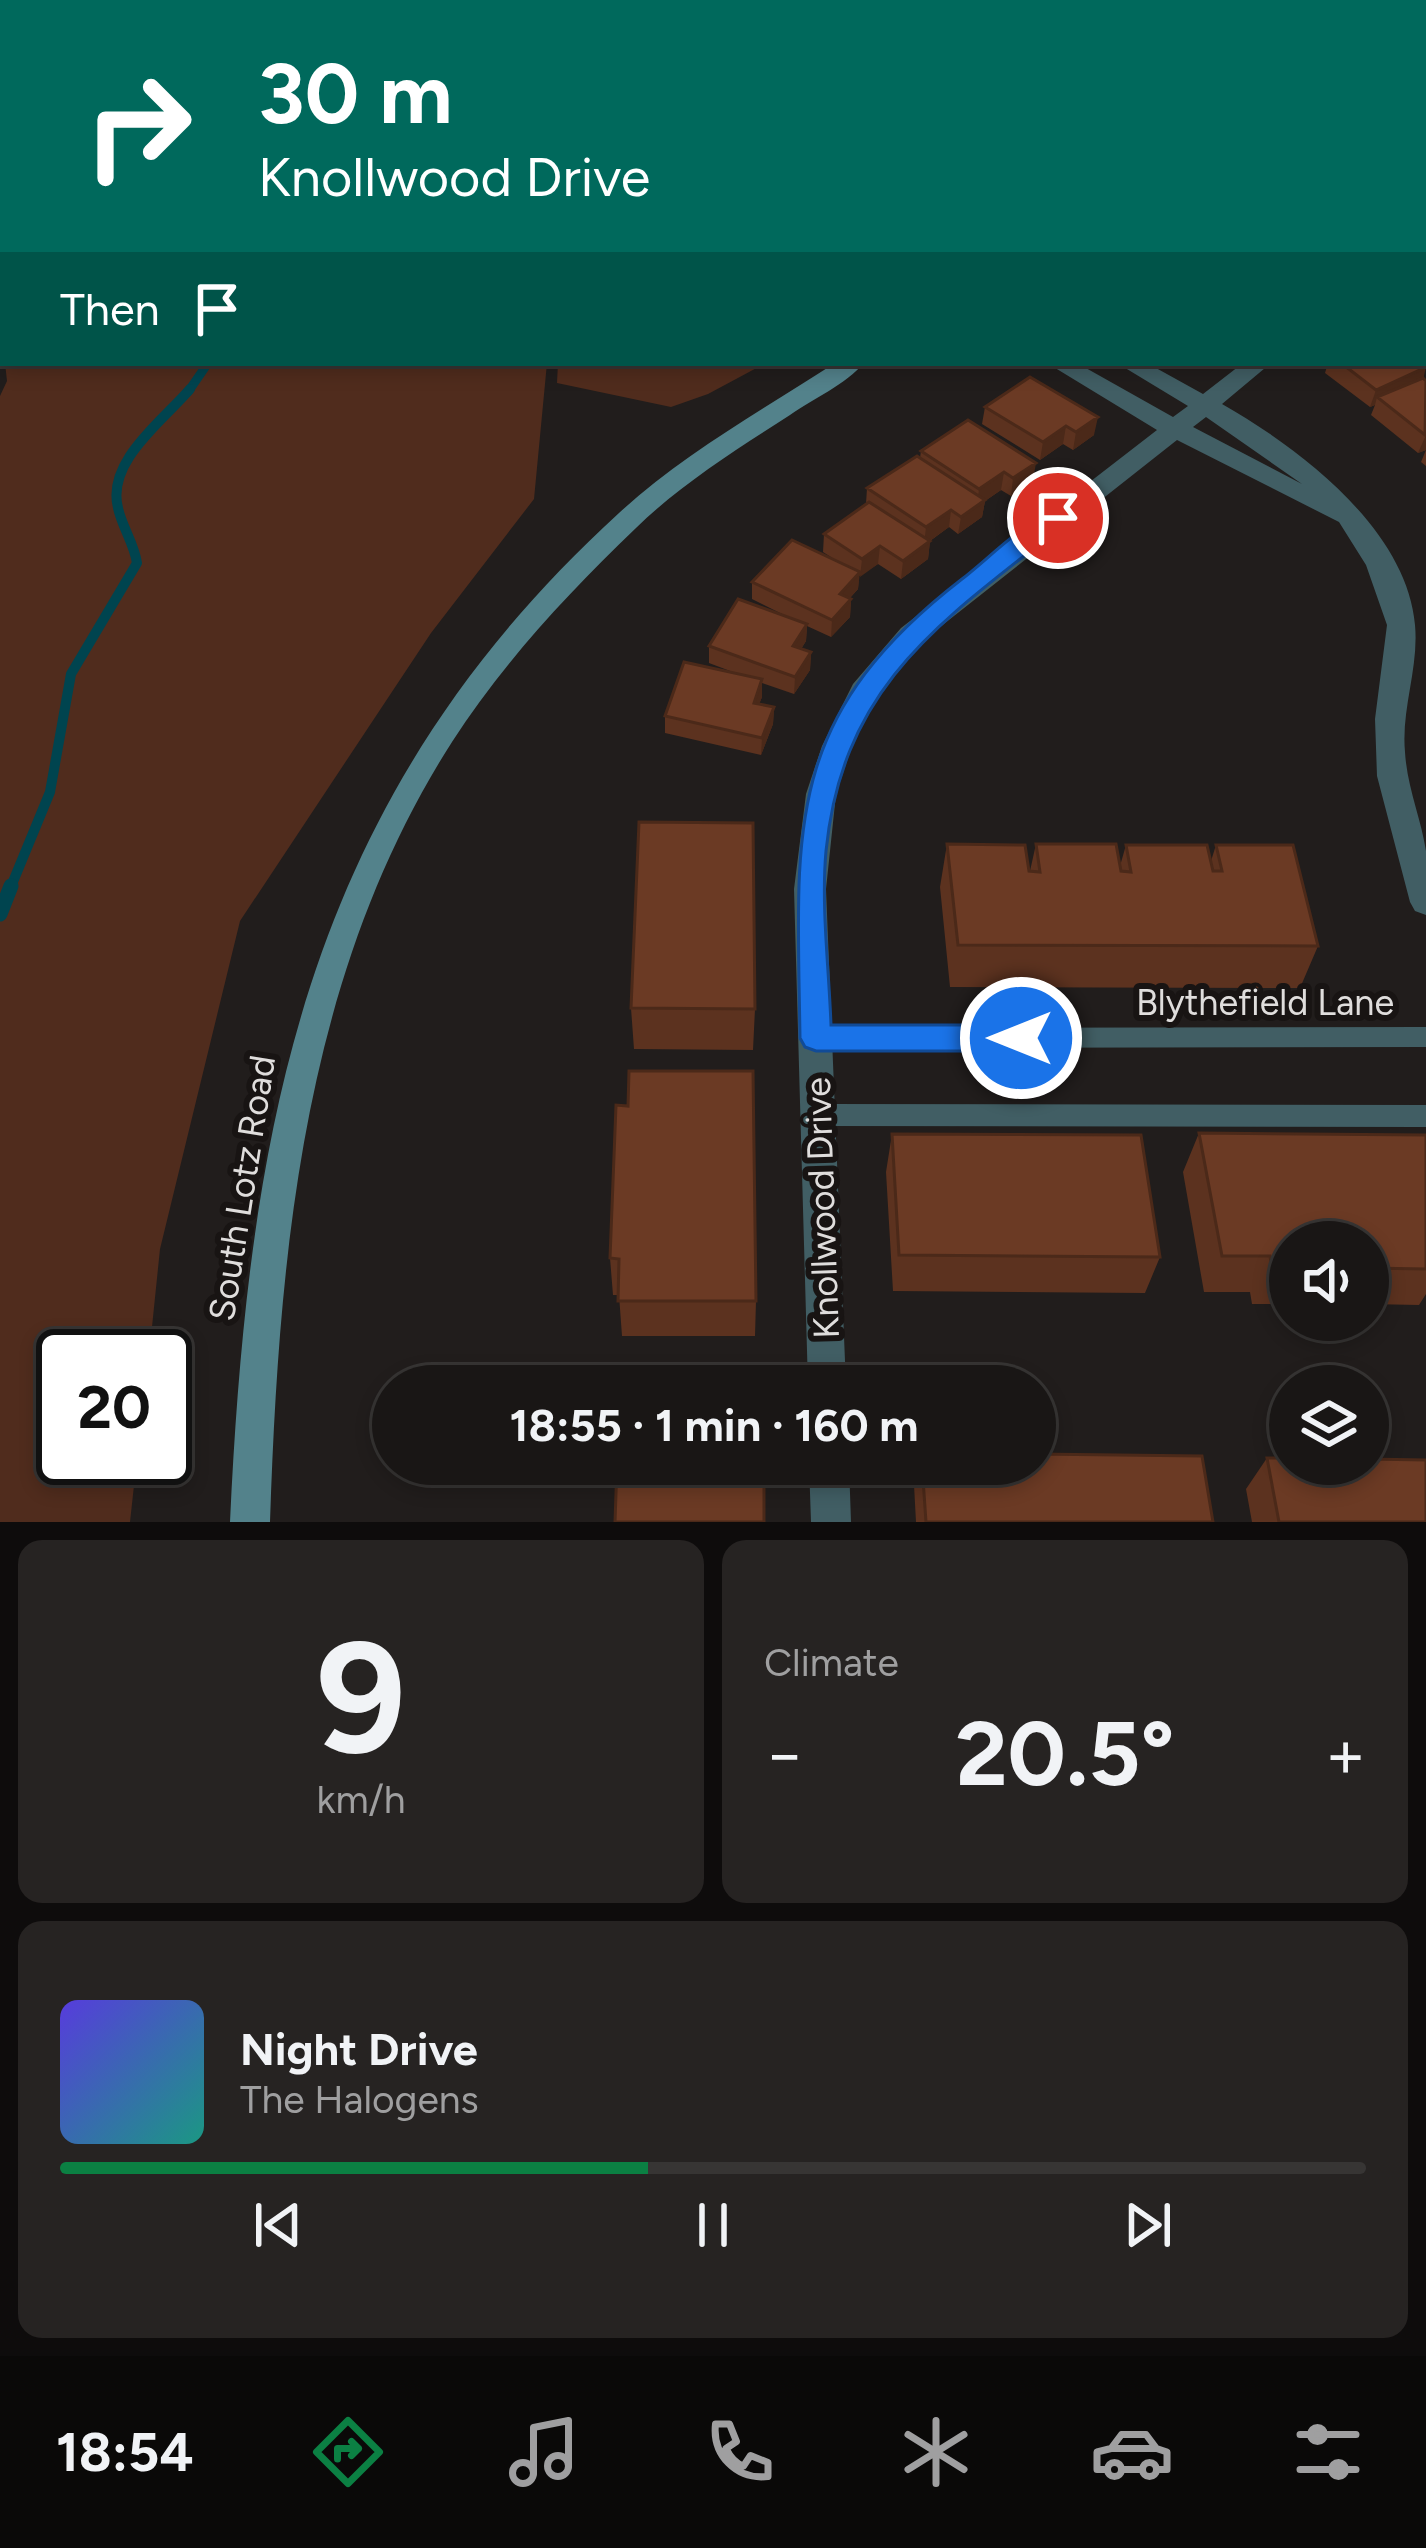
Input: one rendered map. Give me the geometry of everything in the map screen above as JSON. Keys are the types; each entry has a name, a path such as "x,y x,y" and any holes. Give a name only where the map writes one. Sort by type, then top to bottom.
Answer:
{"street":[{"name":"South Lotz Road","path":"250,1522 252,1396 264,1258 281,1144 324,982 372,860 458,709 560,584 668,488 848,366"},
{"path":"1064,366 1170,430 1223,452 1352,520"},
{"path":"1134,366 1300,463 1352,520 1373,552 1402,628 1389,730 1390,763 1426,902"},
{"name":"Knollwood Drive","path":"826,1365 810,890 814,831 826,773 863,692 884,664 945,605 1170,430 1207,408 1256,366"},
{"path":"830,1485 831,1522"}],"lane":[{"name":"Blythefield Lane","path":"816,1038 1426,1037"},
{"path":"819,1115 1426,1116"}],"shaded area":[{"path":"5,366 547,366 534,499 431,633 240,921 160,1249 152,1329 36,1329 36,1485 134,1485 130,1522 0,1522 0,396 7,381"},
{"path":"558,366 760,366 708,394 671,407 557,383"}],"building":[{"path":"1345,366 1426,367 1376,390"},
{"path":"1030,377 1098,417 1076,432 1066,426 1043,442 985,407"},
{"path":"1423,378 1426,381 1425,435 1377,397"},
{"path":"968,420 1036,463 1013,478 1004,472 979,489 921,451"},
{"path":"917,456 985,500 961,517 951,510 926,527 867,488"},
{"path":"869,502 930,541 903,561 880,546 862,559 824,534"},
{"path":"792,540 860,572 840,594 851,599 832,620 752,582"},
{"path":"738,599 807,624 793,646 811,652 795,677 709,646"},
{"path":"684,662 762,679 754,703 774,707 762,738 665,716"},
{"path":"639,822 753,823 755,1009 631,1008"},
{"path":"947,844 1025,845 1029,871 1040,872 1036,844 1116,844 1121,871 1131,872 1126,845 1207,845 1213,871 1222,871 1216,845 1293,845 1318,946 958,945"},
{"path":"629,1071 753,1071 756,1301 618,1301 619,1259 610,1258 616,1105 628,1106"},
{"path":"1199,1133 1426,1135 1426,1269 1389,1268 1389,1221 1269,1221 1269,1256 1222,1256"},
{"path":"892,1134 1141,1135 1160,1257 899,1255"},
{"path":"1056,1454 1202,1456 1213,1522 926,1522 923,1485 1056,1485"},
{"path":"1389,1459 1426,1460 1426,1522 1279,1522 1272,1485 1389,1485"},
{"path":"616,1485 764,1485 764,1522 615,1522"}],"waterway":[{"path":"188,392 206,366"},
{"path":"10,889 50,792 71,674 137,563 118,508 121,474 140,443 190,389"},
{"path":"0,914 11,886"}],"route":[{"path":"1021,1038 816,1038 812,853 826,773 863,692 911,635 1058,518"}]}
